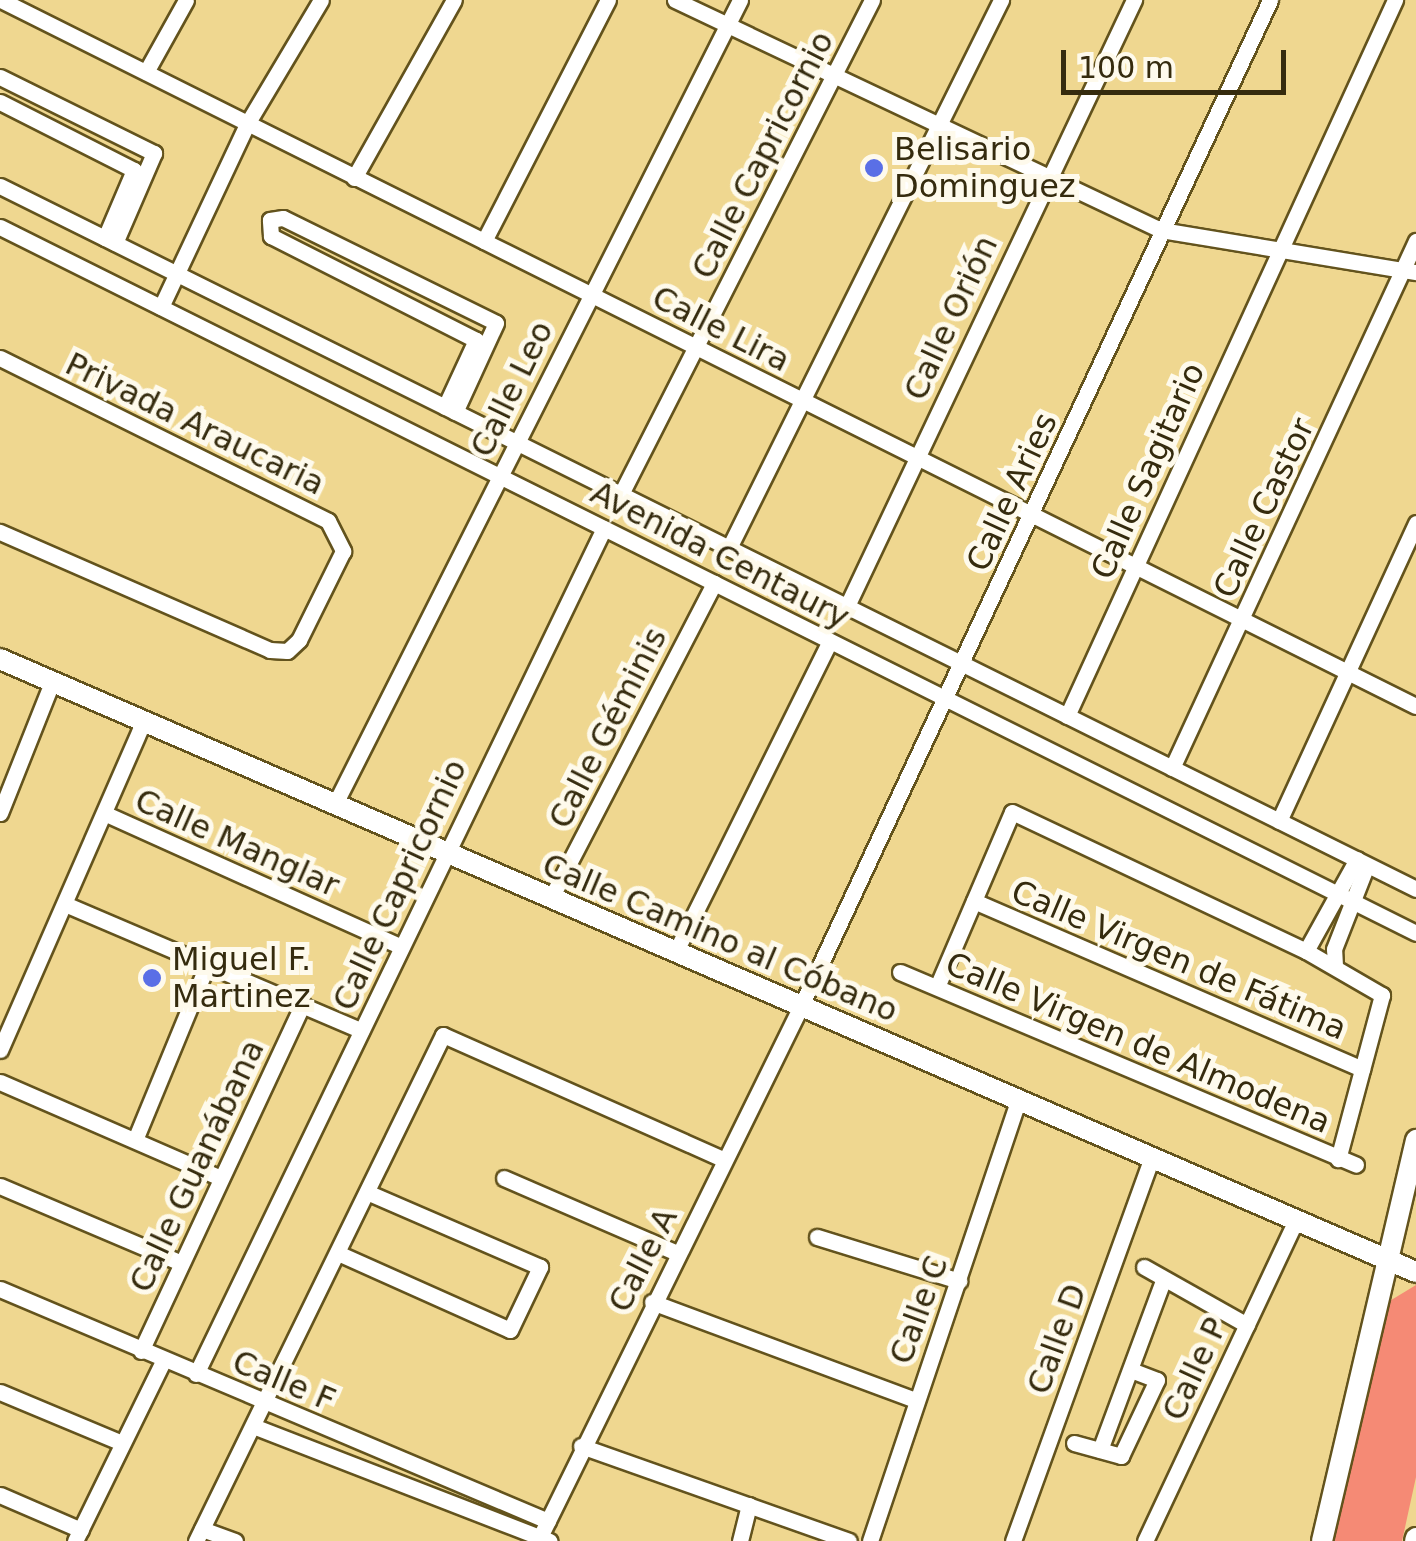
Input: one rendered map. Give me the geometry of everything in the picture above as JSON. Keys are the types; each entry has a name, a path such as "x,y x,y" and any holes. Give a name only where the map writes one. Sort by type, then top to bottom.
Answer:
{"street":[{"name":"Calle Lira","path":"1,0 1416,706"},
{"path":"36,17 46,0"},
{"path":"146,72 186,0"},
{"path":"161,307 247,124 320,0"},
{"path":"354,178 454,0"},
{"path":"484,241 608,0"},
{"path":"675,0 1161,230 1409,271"},
{"name":"Calle Leo","path":"335,804 740,0"},
{"name":"Calle Capricornio","path":"621,494 872,0"},
{"path":"729,548 1002,0"},
{"name":"Calle Orión","path":"847,606 1046,178 1134,0"},
{"name":"Calle Aries","path":"801,1006 1270,0"},
{"name":"Calle Sagitario","path":"1067,716 1395,0"},
{"path":"0,78 154,153 110,241"},
{"path":"0,102 134,170 110,241"},
{"name":"Avenida Centaury","path":"0,186 1416,889"},
{"path":"283,218 496,323 450,410 476,340 271,236 270,220 283,218"},
{"name":"Avenida Centaury","path":"0,226 1416,934"},
{"name":"Calle Castor","path":"1172,768 1409,271 1416,240"},
{"name":"Privada Araucaria","path":"0,358 328,521 343,550 299,640 287,650 270,650 0,532"},
{"path":"1279,821 1416,523"},
{"name":"Calle Capricornio","path":"196,1374 444,852 604,528"},
{"name":"Calle Géminis","path":"550,898 714,583"},
{"path":"674,953 830,641"},
{"name":"Calle Camino al Cóbano","path":"0,659 1416,1272"},
{"path":"0,813 7,777 52,682"},
{"path":"0,1050 144,720"},
{"path":"936,987 1012,812 1306,951 1382,995 1338,1159"},
{"name":"Calle Manglar","path":"106,814 400,946"},
{"path":"1335,966 1346,899 1362,862"},
{"path":"1306,951 1346,899"},
{"name":"Calle Virgen de Fátima","path":"974,901 1362,1069"},
{"path":"65,904 361,1030"},
{"path":"135,1140 207,965"},
{"name":"Calle Virgen de Almodena","path":"900,972 1356,1164"},
{"name":"Calle Guanábana","path":"141,1351 303,1004"},
{"name":"Calle A","path":"543,1540 581,1446 801,1006"},
{"path":"235,1541 199,1535 340,1254 443,1035 724,1160"},
{"path":"0,1082 221,1178"},
{"name":"Calle C","path":"870,1541 1020,1098"},
{"path":"1322,1541 1416,1140"},
{"name":"Calle D","path":"1014,1541 1152,1156"},
{"path":"504,1178 677,1253"},
{"path":"0,1186 180,1264"},
{"path":"340,1254 510,1330 540,1267 369,1193"},
{"name":"Calle P","path":"1145,1541 1296,1220"},
{"path":"817,1238 959,1281"},
{"path":"1144,1268 1247,1325"},
{"path":"1100,1450 1164,1281"},
{"name":"Calle F","path":"0,1289 548,1521"},
{"path":"652,1302 916,1400"},
{"path":"0,1495 78,1535 163,1360"},
{"path":"1074,1443 1121,1456 1157,1380 1131,1370"},
{"path":"0,1392 122,1443"},
{"name":"Calle F","path":"254,1426 543,1540"},
{"path":"581,1446 848,1541"},
{"path":"740,1541 749,1505"}],"shaded area":[{"path":"1416,1285 1416,1477 1402,1541 1333,1541 1388,1302"}],"place":[{"name":"Belisario Dominguez","path":"874,168"},
{"name":"Miguel F. Martinez","path":"152,978"}]}
